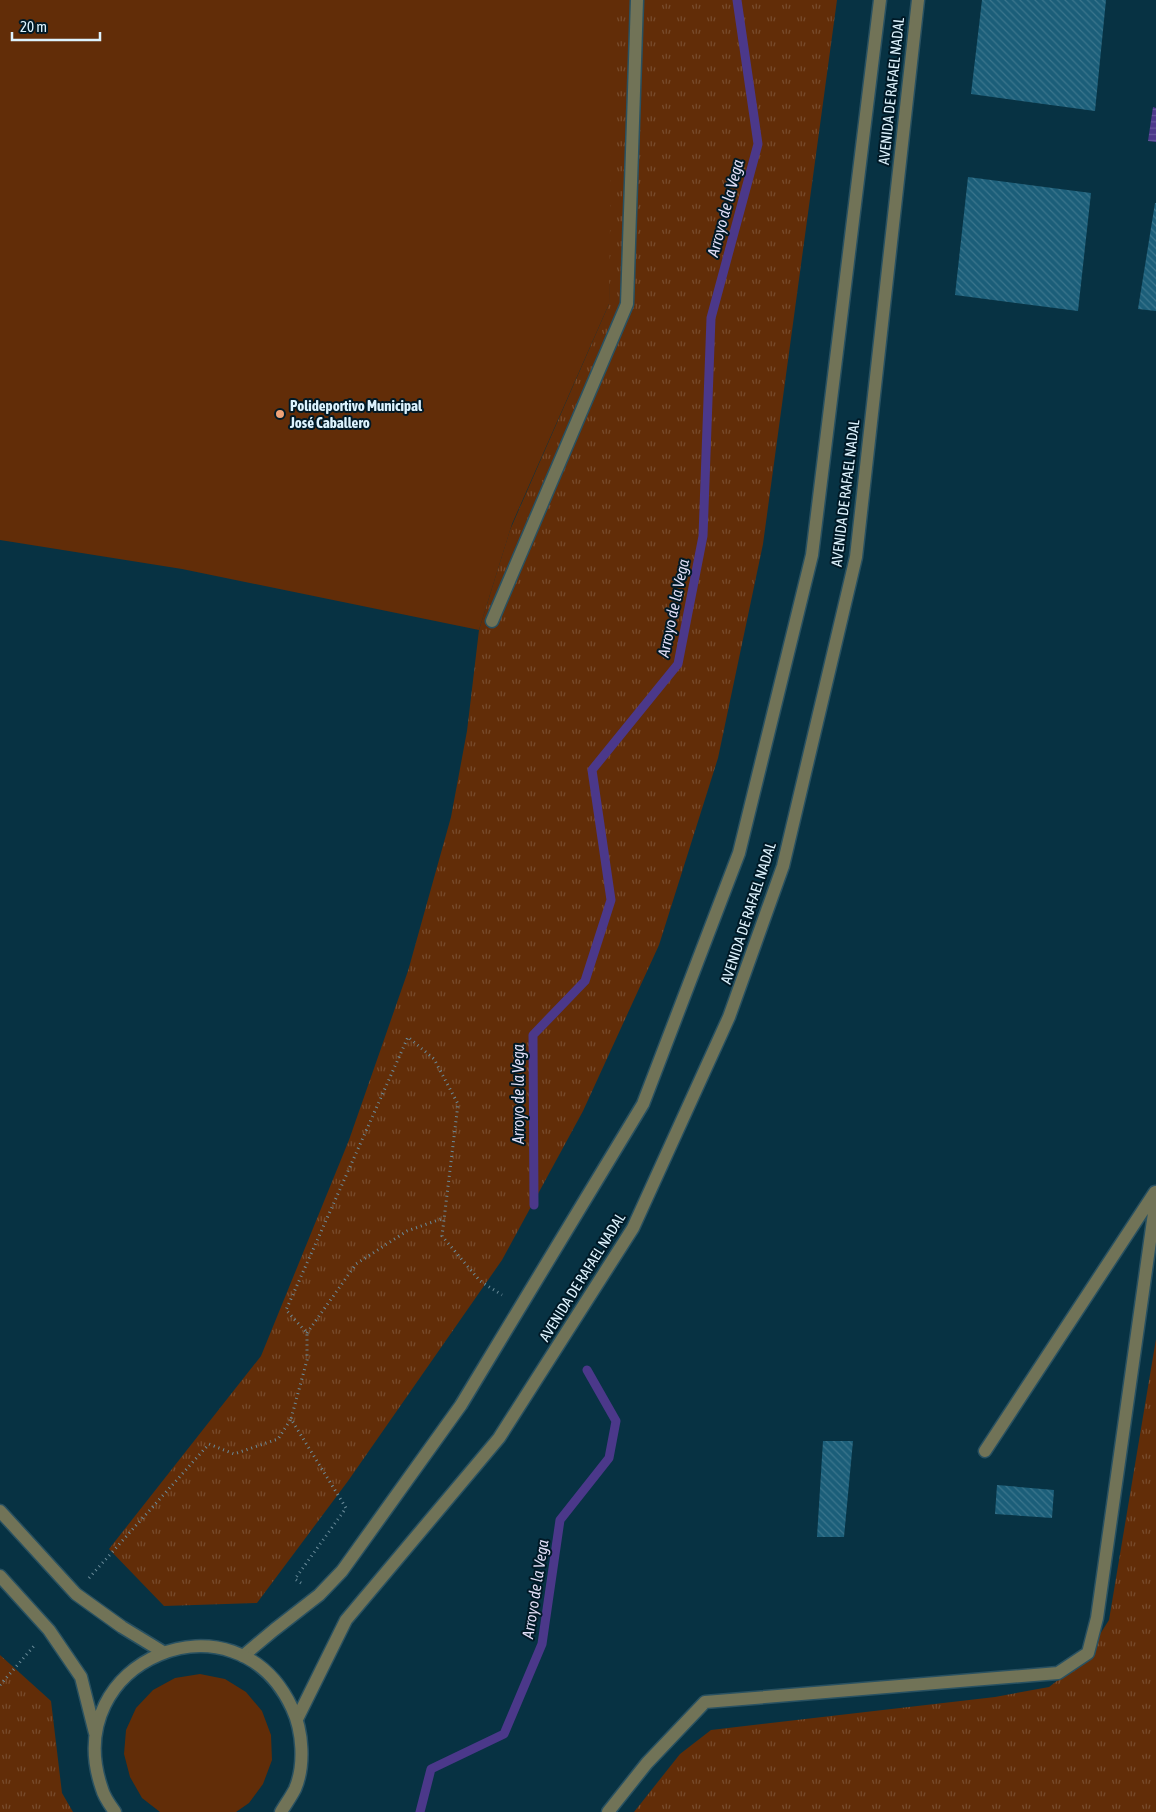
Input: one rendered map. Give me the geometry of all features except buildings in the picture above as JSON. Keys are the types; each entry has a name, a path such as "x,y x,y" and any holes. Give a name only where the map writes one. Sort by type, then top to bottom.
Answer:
{"street":[{"path":"492,621 627,304 637,0"},
{"name":"AVENIDA DE RAFAEL NADAL","path":"243,1656 319,1595 342,1571 462,1405 643,1104 739,853 812,556 880,0"},
{"name":"AVENIDA DE RAFAEL NADAL","path":"297,1719 346,1620 499,1438 633,1228 730,1017 783,866 856,557 918,0"},
{"path":"985,1451 1156,1190"},
{"path":"608,1812 647,1763 705,1702 1058,1673 1088,1653 1097,1618 1156,1199"},
{"path":"0,1511 76,1594 122,1627 163,1652"},
{"path":"0,1576 49,1630 81,1677 95,1733 95,1762 102,1791 115,1812"},
{"path":"95,1733 101,1712 112,1692 126,1675 143,1661 163,1652 190,1646 217,1647 243,1656 267,1672 285,1693 297,1719 302,1754 295,1789 281,1812"}],"path":[{"path":"307,1333 286,1310 408,1037 434,1059 458,1104 442,1236 480,1281 521,1307"},
{"path":"76,1594 209,1444 234,1454 278,1439 291,1419 307,1360 307,1333 356,1264 407,1231 444,1218"},
{"path":"291,1419 346,1508 295,1579 319,1595"},
{"path":"0,1685 49,1630"}],"green space":[{"name":"Polideportivo Municipal José Caballero","path":"0,0 622,0 609,304 512,524 479,630 182,569 0,540"},
{"path":"613,0 837,0 763,544 718,758 659,945 583,1111 502,1260 348,1481 257,1603 164,1606 109,1549 261,1356 349,1140 408,971 451,817 467,731 479,630 510,530 609,304"},
{"path":"1156,1339 1156,1812 634,1812 680,1754 711,1730 995,1697 1049,1687 1083,1661 1109,1620"},
{"path":"0,1655 51,1701 62,1793 73,1812 0,1812"},
{"path":"200,1674 225,1679 246,1692 262,1711 271,1735 272,1760 263,1784 249,1803 236,1812 160,1812 142,1798 130,1777 124,1754 126,1730 136,1708 153,1690 175,1678"}],"shaded area":[{"path":"1153,107 1156,108 1156,142 1148,141"}],"waterway":[{"name":"Arroyo de la Vega","path":"534,1205 533,1035 585,981 611,900 592,770 678,664 703,536 711,318 758,144 737,0"},
{"name":"Arroyo de la Vega","path":"420,1812 431,1769 504,1734 542,1644 560,1520 609,1458 616,1421 587,1370"}],"place":[{"name":"Polideportivo Municipal José Caballero","path":"280,414"}]}
